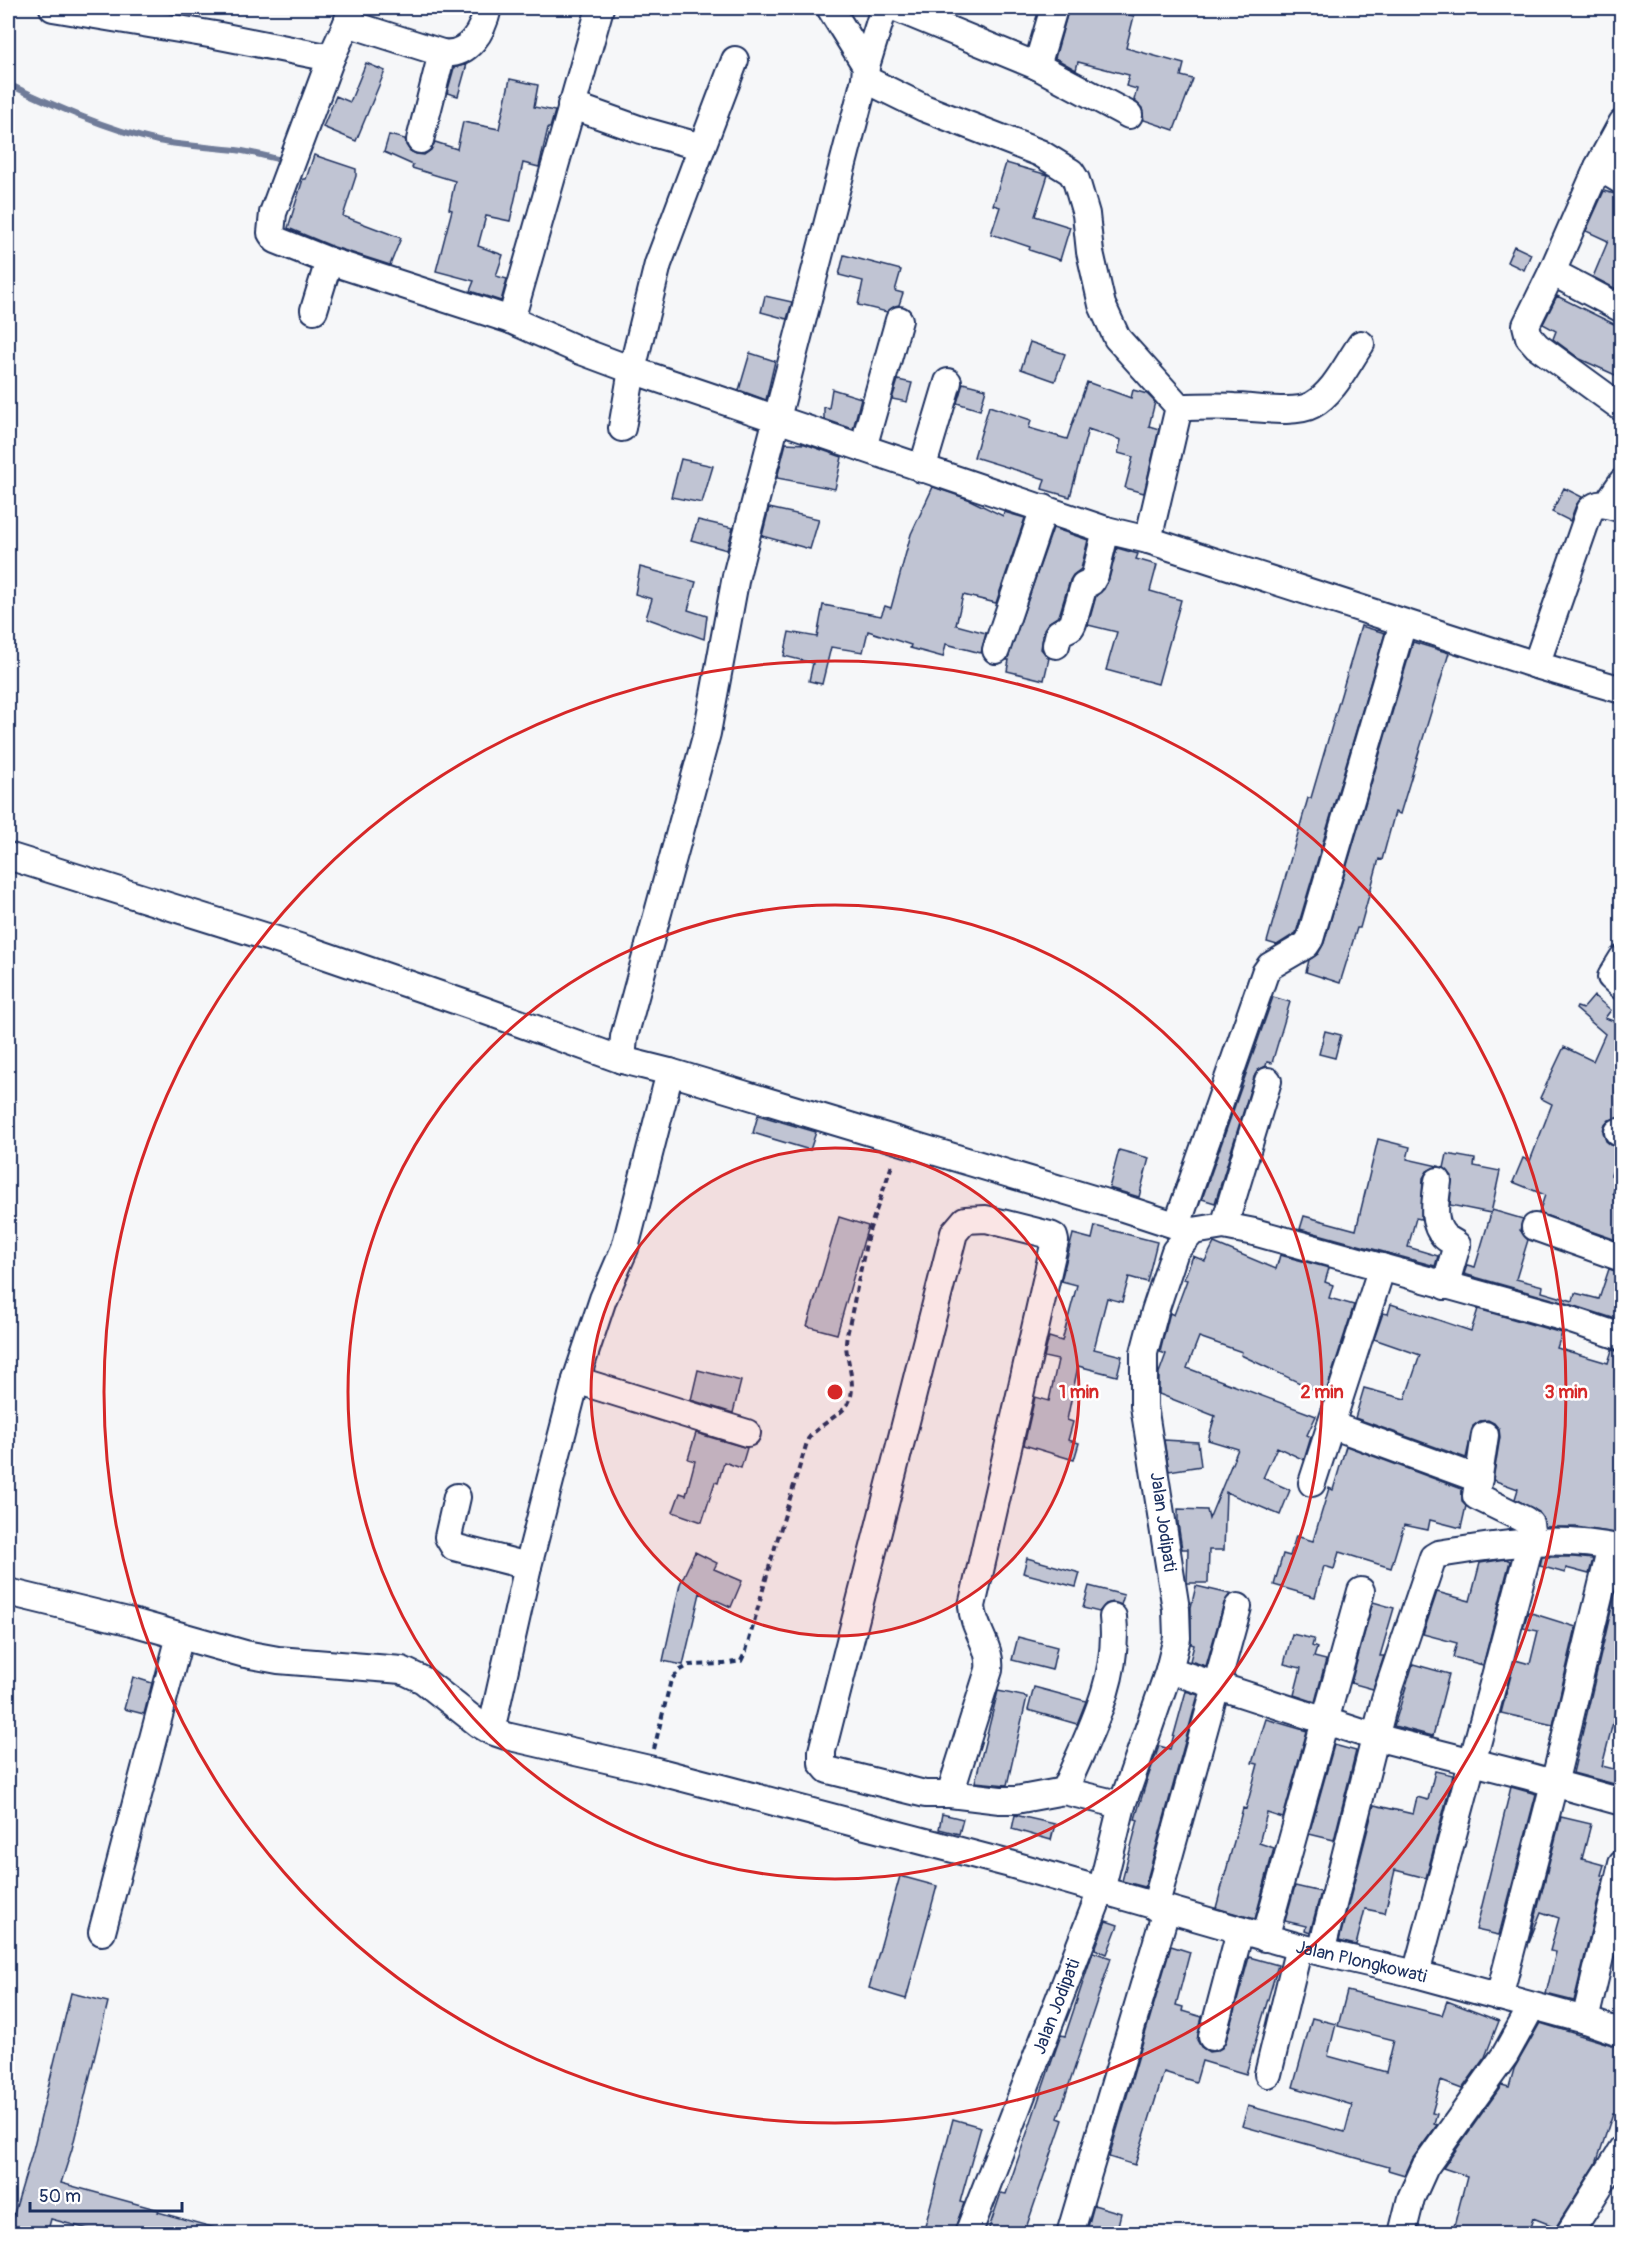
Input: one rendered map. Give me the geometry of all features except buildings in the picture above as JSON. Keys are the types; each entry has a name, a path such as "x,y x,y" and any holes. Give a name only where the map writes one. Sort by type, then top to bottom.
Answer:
{"street":[{"path":"53,8 215,35 331,58"},
{"path":"488,8 483,27 470,44 457,53 442,53 349,15 273,213 270,228 276,240 329,261 511,320 581,351 632,370 922,469 1106,530 1148,540 1536,665 1622,690"},
{"path":"511,320 600,8"},
{"path":"830,8 865,72 924,108 1040,153 1071,172 1076,180 1086,214 1090,252 1102,305 1117,338 1179,407 1294,410 1311,406 1333,385 1361,344"},
{"path":"622,1060 624,1037 707,733 736,576 865,72 884,8"},
{"path":"897,8 1036,66 1129,115"},
{"path":"1036,66 1054,8"},
{"path":"420,140 442,53"},
{"path":"622,428 632,370 658,264 735,60"},
{"path":"571,105 641,130 702,147"},
{"path":"1622,123 1598,167 1526,325 1529,337 1537,346 1622,408"},
{"path":"1598,167 1622,181"},
{"path":"314,310 329,261"},
{"path":"1552,272 1622,309"},
{"path":"864,448 899,320"},
{"path":"922,469 948,381"},
{"path":"1148,540 1179,407"},
{"path":"1536,665 1590,510 1598,504 1614,507 1622,482"},
{"path":"996,650 1044,508"},
{"path":"1056,645 1059,633 1071,627 1073,623 1083,586 1091,582 1095,575 1106,530"},
{"name":"Jalan Jodipati","path":"968,2234 1101,1891 1122,1805 1169,1670 1177,1638 1176,1609 1144,1406 1144,1353 1155,1311 1185,1228 1265,973 1270,966 1306,945 1310,939 1403,622"},
{"path":"8,856 315,952 622,1060 670,1072 1123,1208 1156,1221 1185,1228 1224,1226 1254,1232 1562,1317 1622,1337"},
{"path":"1622,959 1611,975 1611,979 1622,987"},
{"path":"8,1592 132,1622 245,1654 278,1660 402,1670 423,1680 491,1731 528,1566 576,1380 603,1299 625,1248 670,1072"},
{"path":"1224,1226 1268,1081"},
{"path":"1438,1181 1437,1221 1444,1236 1455,1250 1445,1286"},
{"path":"950,1794 989,1670 988,1651 974,1618 972,1606 1055,1241 1050,1235 978,1218 965,1220 954,1233 821,1757 822,1763 828,1770 925,1794 1016,1800 1064,1791 1122,1805"},
{"path":"1535,1227 1622,1258"},
{"path":"1312,1483 1382,1267"},
{"path":"576,1380 747,1433"},
{"path":"1331,1425 1479,1479"},
{"path":"1416,1974 1532,1536 1530,1524 1525,1520 1477,1497 1475,1493 1485,1435"},
{"path":"457,1497 448,1537 451,1545 457,1549 528,1566"},
{"path":"1268,2074 1310,1950 1385,1699 1433,1557 1438,1554 1516,1541 1532,1536 1616,1548 1499,1997"},
{"path":"1265,1938 1361,1591"},
{"path":"1070,2234 1161,1909 1216,1685 1238,1607"},
{"path":"1064,1791 1101,1706 1108,1684 1115,1635 1113,1617"},
{"path":"102,1932 180,1636"},
{"path":"1169,1670 1375,1737 1622,1802"},
{"name":"Jalan Plongkowati","path":"491,1731 649,1769 1010,1864 1265,1938 1416,1974 1585,2020 1622,2033"},
{"path":"1585,2020 1622,1864"},
{"path":"1212,2037 1240,1931"},
{"path":"1402,2234 1411,2198 1425,2167 1505,2055 1532,2006"},
{"path":"1569,2234 1622,2150"}],"path":[{"path":"649,1769 671,1680 689,1665 741,1661 746,1651 771,1557 808,1439 815,1429 845,1408 850,1398 850,1363 846,1346 848,1331 868,1234 900,1141"}],"waterway":[{"path":"8,84 81,116 139,136 168,143 242,151 285,161"}]}
